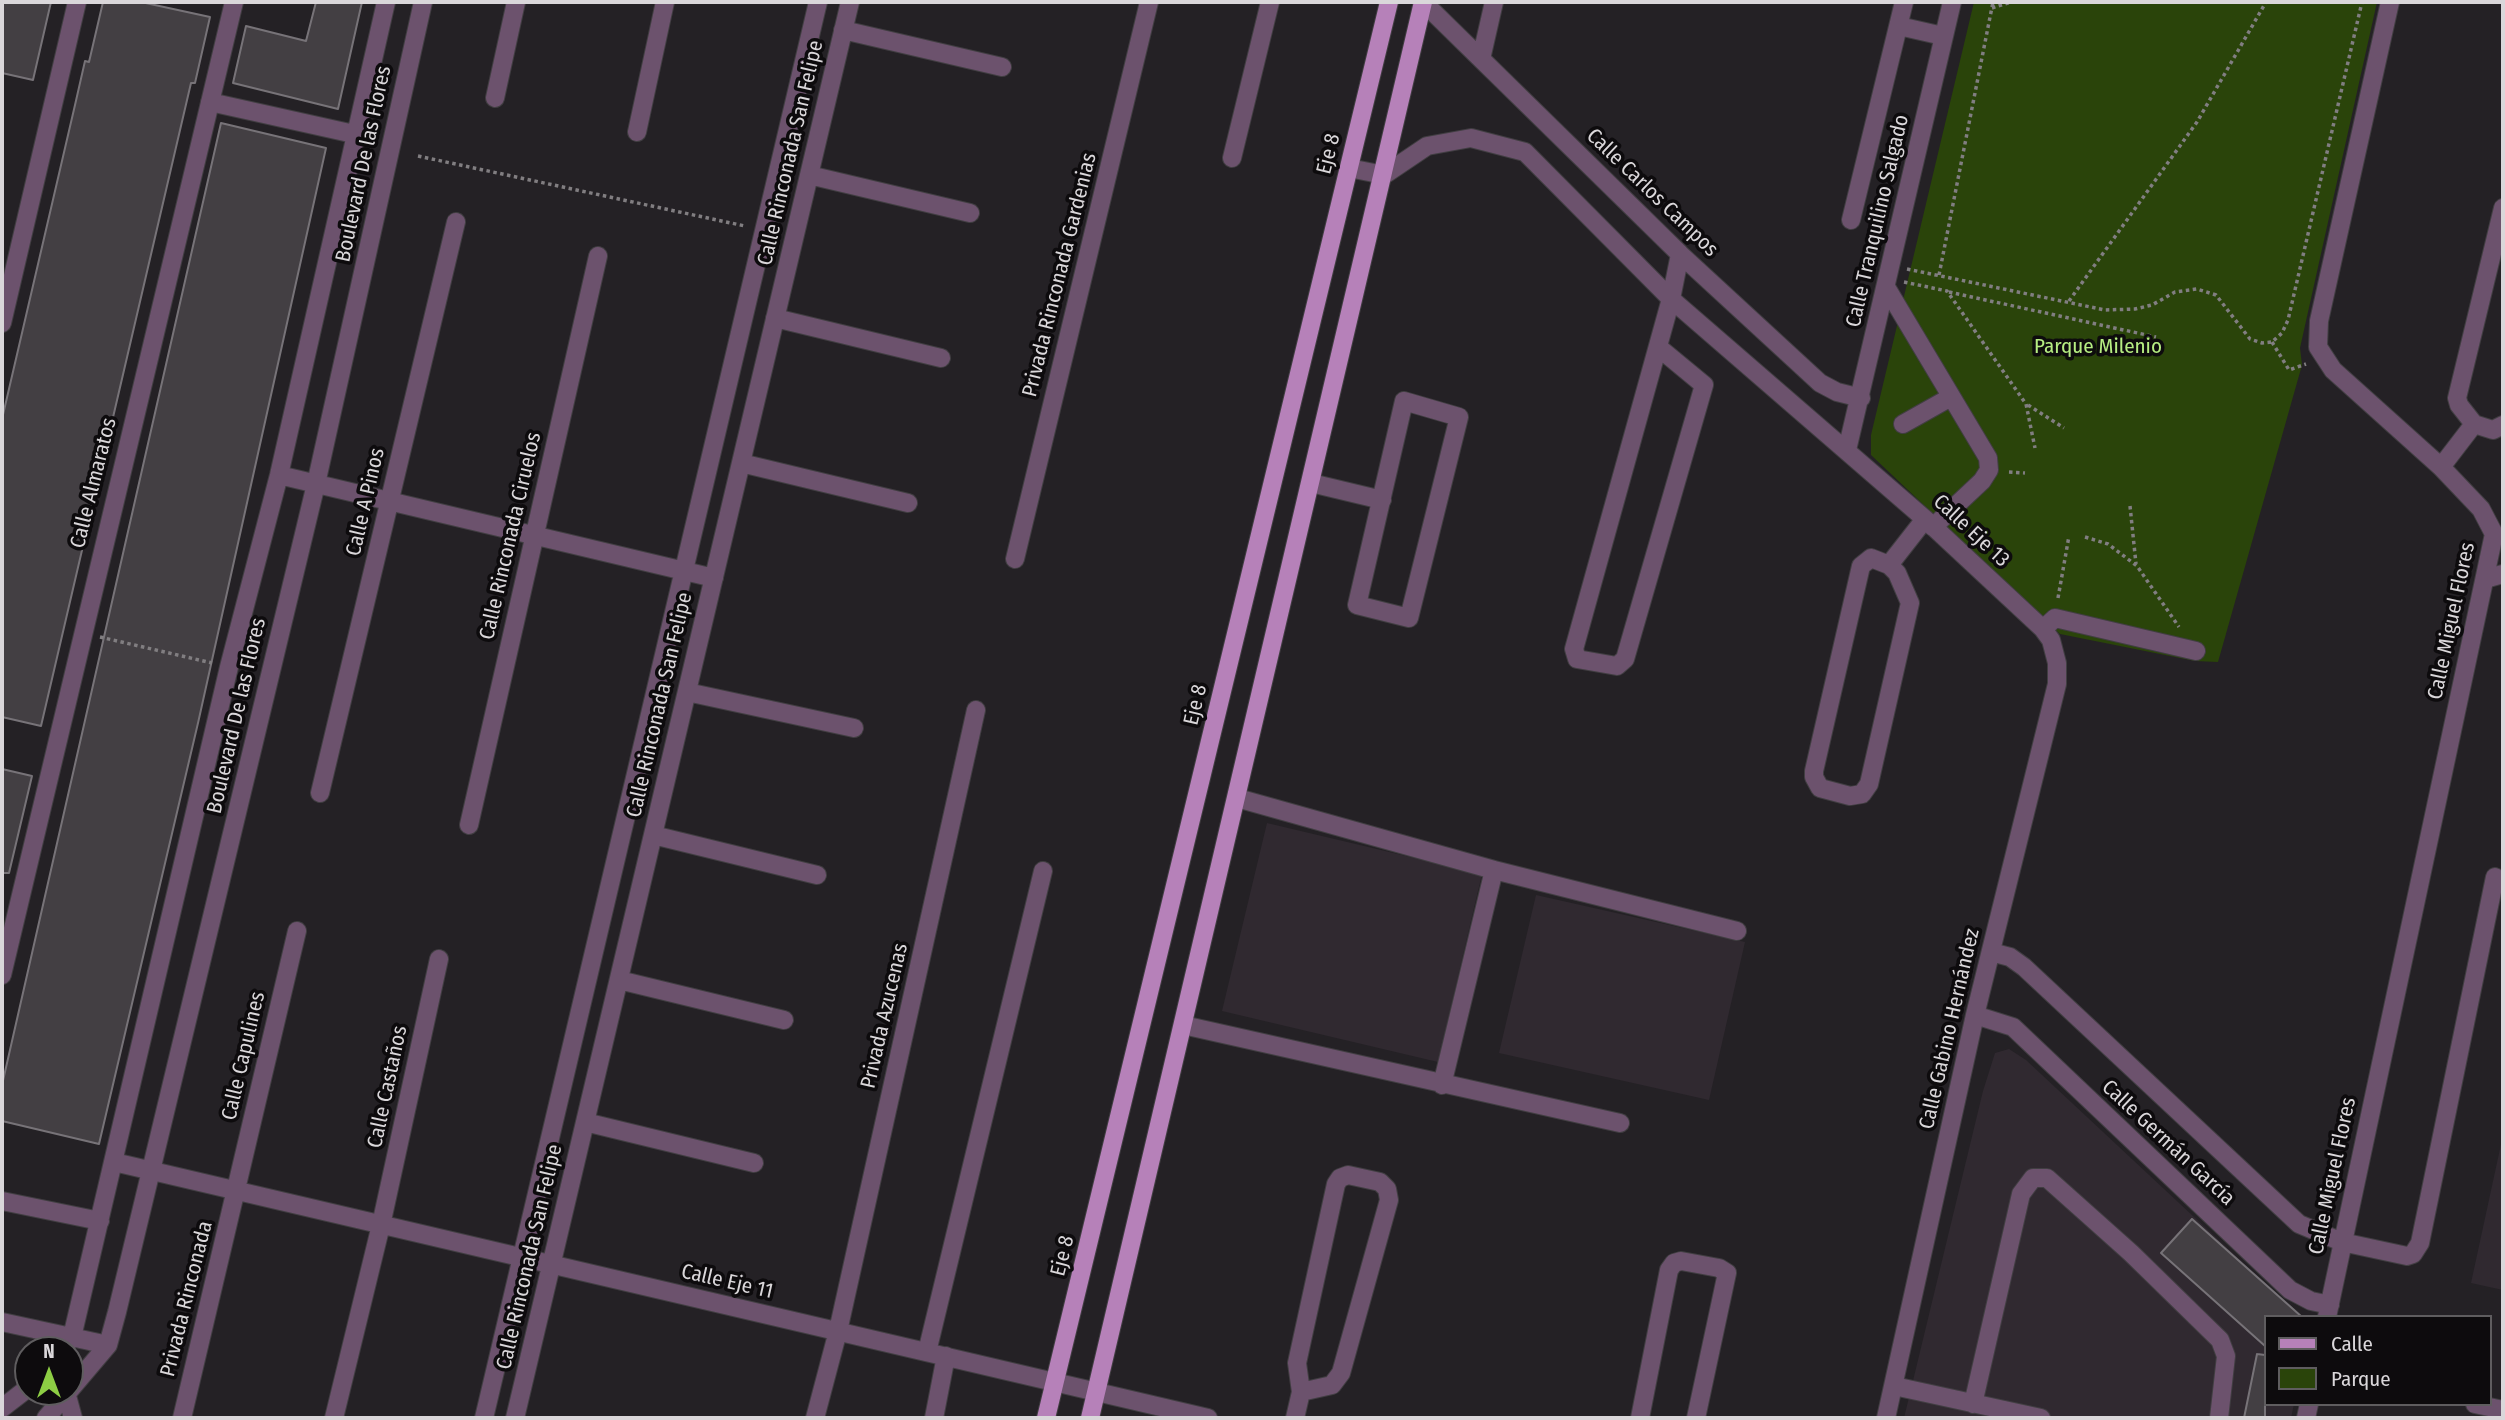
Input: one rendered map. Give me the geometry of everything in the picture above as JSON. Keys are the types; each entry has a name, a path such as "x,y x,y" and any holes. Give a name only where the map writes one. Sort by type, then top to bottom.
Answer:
{"main road":[{"name":"Eje 8","path":"1046,1418 1389,2"},
{"path":"1090,1418 1423,2"}],"street":[{"path":"2,323 77,2"},
{"name":"Calle Almaratos","path":"2,975 81,632 234,2"},
{"name":"Boulevard De las Flores","path":"69,1336 100,1221 229,667 279,475 386,2"},
{"name":"Boulevard De las Flores","path":"84,1374 108,1345 152,1171 316,484 423,2"},
{"path":"495,98 516,2"},
{"path":"637,132 665,2"},
{"name":"Calle Rinconada San Felipe","path":"484,1418 818,2"},
{"name":"Calle Rinconada San Felipe","path":"515,1418 850,2"},
{"name":"Privada Rinconada Gardenias","path":"1015,559 1149,2"},
{"path":"1232,158 1270,2"},
{"name":"Calle Carlos Campos","path":"1423,2 1680,254 1820,383 1837,392 1861,398"},
{"path":"1481,59 1494,2"},
{"path":"1851,220 1904,2"},
{"name":"Calle Tranquilino Salgado","path":"1847,450 1952,2"},
{"name":"Calle Miguel Flores","path":"2329,1311 2485,579 2498,532 2481,509 2441,467 2333,370 2324,359 2317,337 2390,2"},
{"path":"1899,26 1943,36"},
{"path":"843,30 1002,67"},
{"path":"210,102 354,134"},
{"path":"1349,168 1384,175 1427,146 1471,138 1525,152 1671,299 1847,450"},
{"path":"809,175 970,213"},
{"path":"2503,208 2457,394 2459,405 2474,424 2493,430 2503,425"},
{"name":"Calle A Pinos","path":"320,793 456,222"},
{"path":"1658,347 1704,385 1625,659 1617,666 1577,659 1574,649 1671,299 1680,254"},
{"name":"Calle Rinconada Ciruelos","path":"469,825 598,256"},
{"path":"1889,277 1951,397 1988,458 1989,470 1929,523 1889,565"},
{"path":"775,318 941,358"},
{"path":"1903,424 1951,397"},
{"path":"1404,401 1459,417 1409,618 1357,605 1381,500 1404,401"},
{"path":"2441,467 2474,424"},
{"name":"Calle Eje 13","path":"1847,450 1929,523 2049,623 2055,651"},
{"path":"741,463 908,503"},
{"path":"279,475 714,578"},
{"path":"1311,483 1381,500"},
{"path":"1871,558 1889,565 1897,573 1910,603 1869,784 1862,794 1856,796 1826,791 1816,784 1814,771 1861,566 1865,560 1871,558"},
{"path":"2485,579 2503,574"},
{"path":"2049,623 2196,651"},
{"name":"Calle Gabino Hernández","path":"1886,1418 1975,1015 2057,684 2055,651"},
{"path":"687,692 854,728"},
{"name":"Privada Azucenas","path":"815,1418 838,1331 976,710"},
{"path":"1237,798 1494,870 1737,931"},
{"path":"653,835 817,875"},
{"path":"1443,1085 1494,870"},
{"path":"927,1352 1043,871"},
{"name":"Calle Germán García","path":"1991,952 2010,957 2024,967 2299,1224 2342,1242 2407,1256 2413,1254 2420,1243 2495,877"},
{"name":"Calle Capulines","path":"236,1191 297,931"},
{"name":"Calle Castaños","path":"381,1225 439,959"},
{"path":"619,980 784,1020"},
{"name":"Calle Germán García","path":"1975,1015 2013,1027 2290,1290 2329,1311"},
{"path":"1183,1025 1620,1124"},
{"path":"585,1122 754,1163"},
{"name":"Calle Eje 11","path":"114,1161 1096,1391 1186,1416 1208,1418"},
{"path":"1295,1418 1301,1392 1297,1363 1336,1184 1348,1175 1380,1182 1387,1189 1389,1200 1341,1373 1332,1385 1301,1392"},
{"path":"1973,1404 2021,1194 2033,1178 2047,1178 2131,1253 2220,1340 2226,1356 2219,1418"},
{"name":"Privada Rinconada","path":"182,1418 236,1191"},
{"path":"2,1200 100,1221"},
{"path":"334,1418 381,1225"},
{"path":"1640,1418 1669,1270 1674,1263 1681,1261 1719,1268 1727,1273 1696,1418"},
{"path":"2,1322 45,1336"},
{"path":"84,1344 108,1345"},
{"path":"934,1418 946,1356"},
{"path":"1894,1386 2041,1418"},
{"path":"2484,1406 2503,1410"}],"path":[{"path":"1939,275 1993,2"},
{"path":"1992,8 2011,2"},
{"path":"2069,301 2197,122 2266,2"},
{"path":"1889,277 1939,275 2105,310 2135,309 2151,305 2175,292 2197,289 2216,295 2250,339 2262,343 2272,342 2282,333 2288,320 2362,2"},
{"path":"418,156 764,230"},
{"path":"1889,277 2156,337"},
{"path":"1947,291 2026,404 2064,428"},
{"path":"2272,342 2289,370"},
{"path":"2026,404 2035,448"},
{"path":"2130,506 2137,566"},
{"path":"2049,623 2069,536"},
{"path":"2085,537 2108,544 2137,566 2196,651"},
{"path":"81,632 229,667"}],"shaded area":[{"path":"1267,823 1482,874 1438,1062 1222,1011"},
{"path":"1536,895 1745,942 1709,1100 1499,1053"},
{"path":"2009,1049 2026,1060 2299,1315 2264,1315 2264,1406 2294,1406 2291,1418 1904,1418 1983,1091 1995,1053"},
{"path":"2503,1135 2503,1290 2471,1283"}],"green space":[{"name":"Parque Milenio","path":"1974,2 2377,2 2300,348 2302,365 2218,662 2195,661 2060,634 1871,455 1871,435"}],"building":[{"path":"2,2 51,2 33,80 2,73"},
{"path":"103,2 141,2 210,17 195,83 191,83 41,726 2,717 2,419 85,61 89,62"},
{"path":"316,2 362,2 338,109 233,83 246,26 306,41"},
{"path":"221,123 326,148 198,723 99,1144 2,1121 2,1085"},
{"path":"2,769 32,776 9,873 2,873"},
{"path":"2192,1219 2300,1315 2264,1315 2264,1345 2161,1253"},
{"path":"2257,1354 2264,1355 2265,1418 2244,1418"}]}
